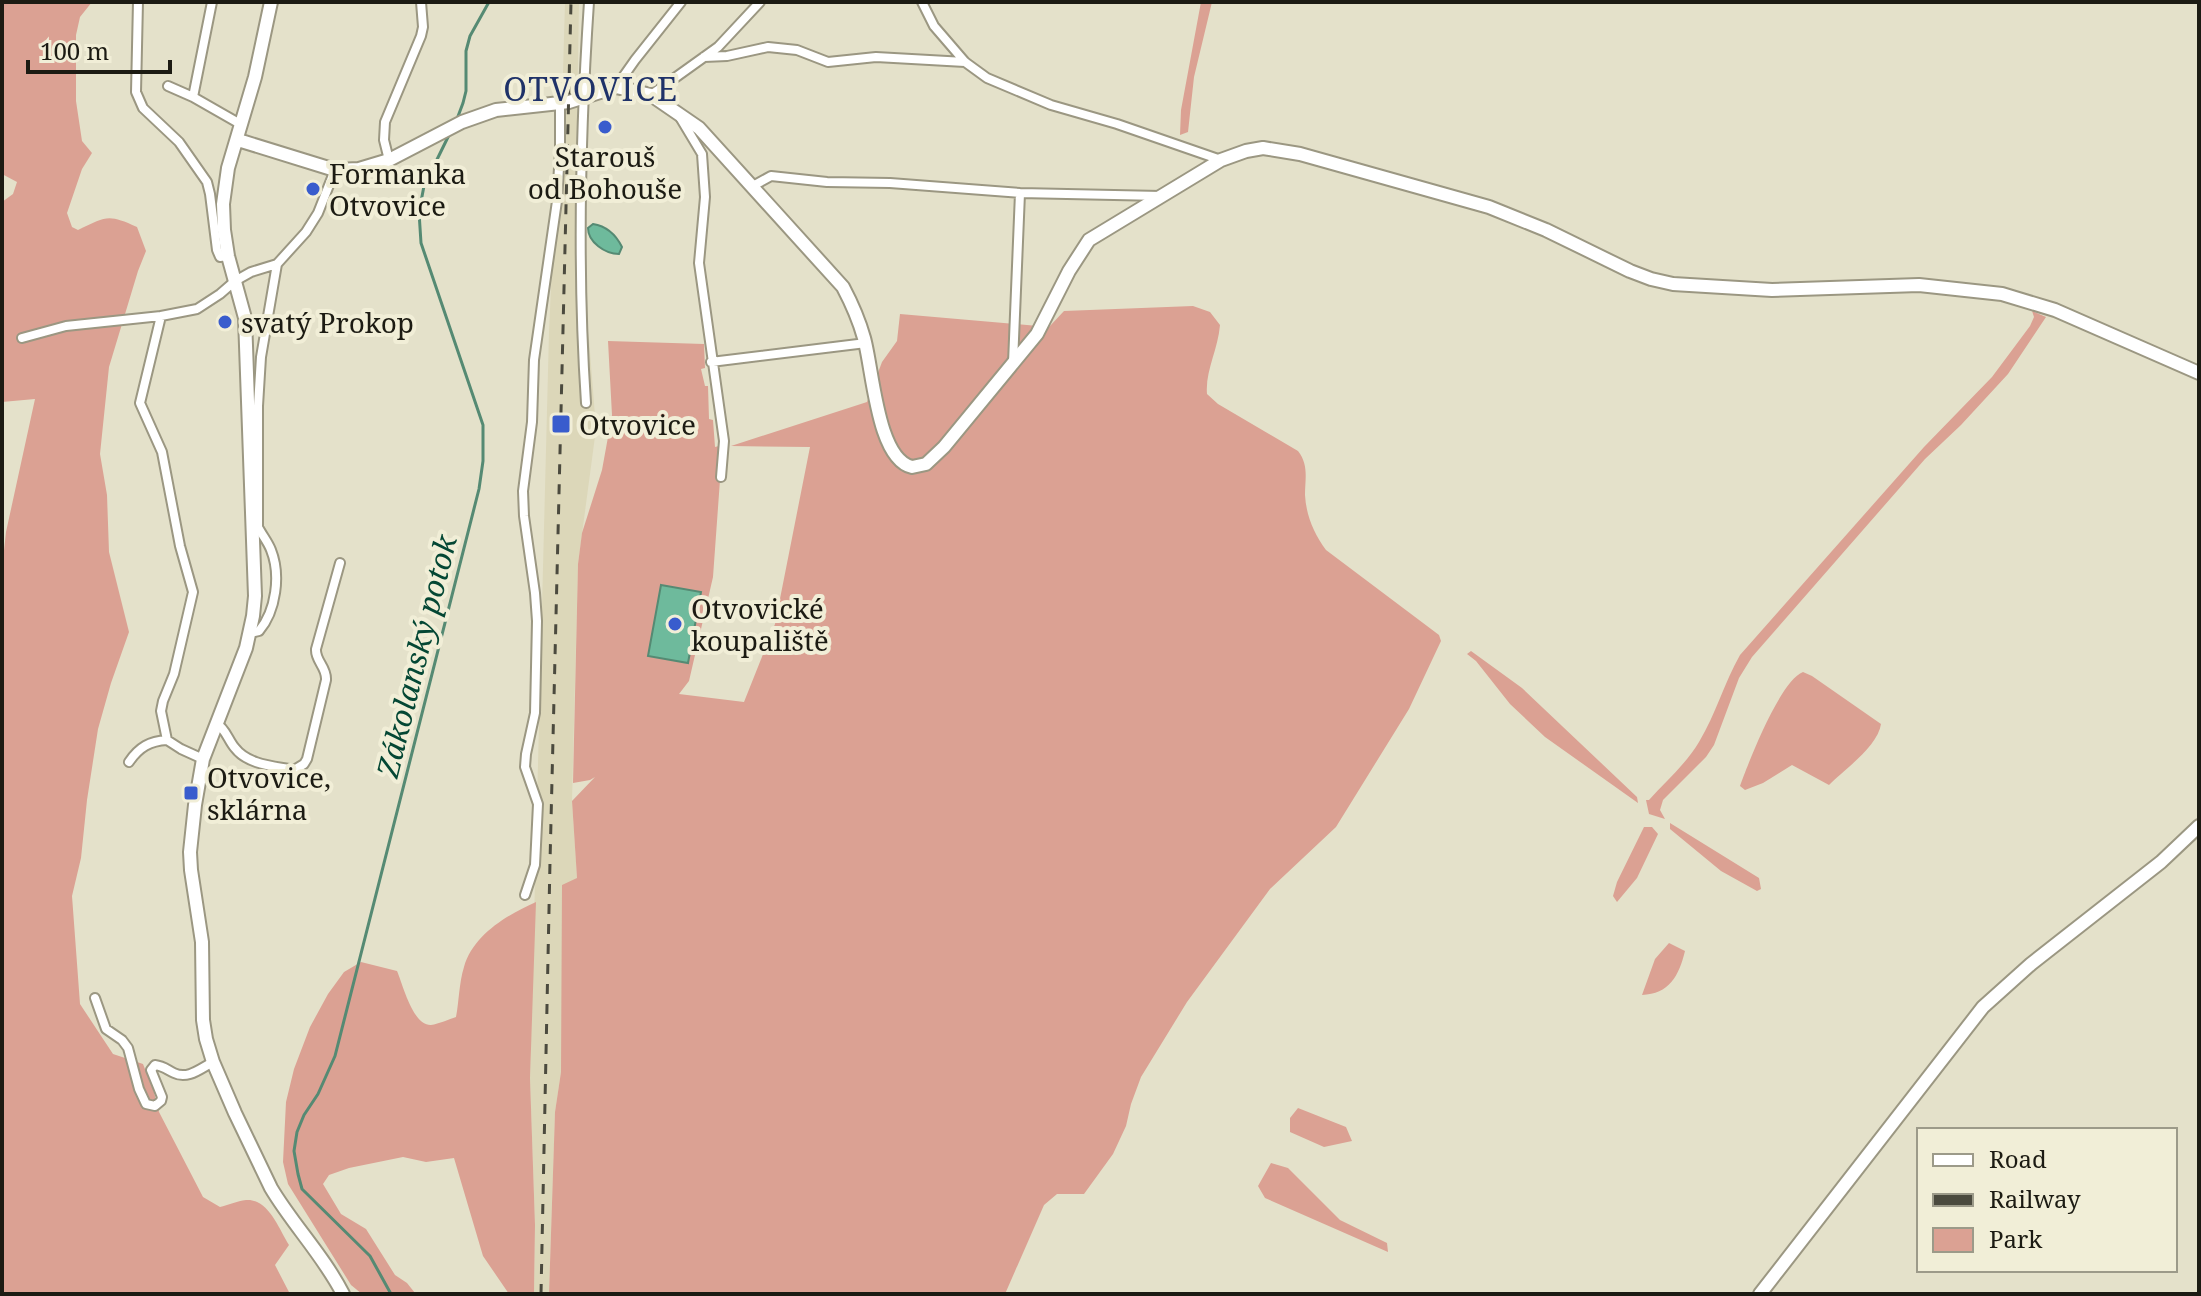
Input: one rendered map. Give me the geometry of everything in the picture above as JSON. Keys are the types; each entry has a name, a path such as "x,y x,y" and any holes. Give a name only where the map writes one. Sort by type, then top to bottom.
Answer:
{"street":[{"path":"138,2 136,92 143,108 179,142 207,182 217,250 220,257 228,256"},
{"path":"193,97 212,2"},
{"path":"250,633 259,631 266,623 272,610 276,579 272,552 255,530 245,318 228,256 223,217 228,168 255,77 271,2"},
{"path":"389,160 384,140 385,122 421,36 421,2"},
{"path":"586,403 579,250 582,98 589,2"},
{"path":"616,87 681,2"},
{"path":"651,95 718,47 760,2"},
{"path":"922,2 934,26 965,62 987,78 1051,105 1221,160"},
{"path":"704,57 727,56 768,47 797,50 828,62 876,57 965,62"},
{"path":"168,86 242,125"},
{"path":"238,140 335,170 359,169 389,160 462,122 496,110 560,103 616,87 651,95 699,128 843,287 857,314 866,343 886,441 897,460 912,467 926,464 944,447 1037,334 1076,258 1089,240 1221,160 1263,148 1329,162 1489,207 1546,230 1630,271 1673,284 1772,290 1919,285 2002,294 2055,310 2199,373"},
{"path":"525,895 535,865 538,804 525,767 535,713 537,621 523,491 532,422 534,360 557,201 560,103"},
{"path":"679,115 702,154 705,197 699,263 724,441 721,477"},
{"path":"22,338 66,326 197,309 251,272 277,264 306,232 318,213 335,170"},
{"path":"751,187 771,176 1020,193 1162,196"},
{"path":"1013,364 1020,193"},
{"path":"277,264 261,357 255,596 250,633 203,759 195,805 191,870 202,942 203,1020 213,1062 271,1188 321,1256 343,1294"},
{"path":"161,316 140,403 162,452 180,546 193,592 174,674 161,711 167,740"},
{"path":"711,362 866,343"},
{"path":"216,723 238,752 248,759 294,770 304,764 326,680 325,669 315,656 316,649 340,563"},
{"path":"129,762 138,750 156,740 167,740 203,759"},
{"path":"1760,1294 1983,1007 2031,964 2161,862 2199,826"},
{"path":"95,998 106,1029 128,1048 142,1100 146,1104 155,1106 162,1097 152,1075 155,1065 175,1074 188,1075 213,1062"}],"shaded area":[{"path":"565,2 579,2 575,243 589,339 596,429 578,564 572,801 577,878 555,1112 549,1294 534,1294 530,1078 549,332"},
{"path":"593,224 614,235 622,247 619,254 608,252 594,242 588,228"},
{"name":"Otvovické koupaliště","path":"661,585 701,592 688,663 648,656"}],"green space":[{"path":"2,2 92,2 80,17 76,35 76,101 82,141 92,153 82,169 67,213 72,227 78,230 108,218 137,227 146,251 109,367 100,454 107,495 109,552 129,632 98,729 81,858 72,896 80,1004 113,1054 143,1064 159,1112 203,1197 220,1207 254,1201 267,1209 289,1245 275,1265 290,1294 2,1294 2,569 6,532 35,399 2,402 2,202 13,194 17,182 2,174"},
{"path":"1201,2 1212,2 1194,77 1188,132 1180,135 1181,110"},
{"path":"1193,306 1210,312 1220,325 1207,394 1218,404 1298,451 1305,467 1309,517 1326,550 1439,635 1441,641 1409,709 1336,827 1270,889 1187,1002 1141,1077 1126,1126 1113,1154 1084,1194 1057,1194 1044,1205 1005,1294 549,1294 555,1112 561,1072 562,885 577,878 572,801 595,777 573,783 578,564 582,533 602,470 612,415 608,341 704,344 705,368 701,369 705,386 708,386 709,419 713,420 715,447 719,446 721,466 713,577 689,681 679,694 744,702 775,624 810,447 731,446 867,402 882,362 897,341 900,314 1049,327 1064,311"},
{"path":"2032,311 2046,317 2008,374 1925,459 1752,657 1739,678 1714,745 1663,800 1660,810 1665,819 1649,814 1646,800 1694,750 1740,655 1924,447 1992,377 2030,326 2034,317"},
{"path":"1471,651 1522,688 1637,797 1638,803 1545,737 1510,704 1467,654"},
{"path":"1803,672 1881,724 1879,732 1867,749 1829,785 1792,765 1745,790 1740,786 1766,723 1785,690"},
{"path":"1670,823 1759,878 1761,889 1757,891 1721,871 1670,829"},
{"path":"1644,827 1652,827 1658,834 1637,878 1617,902 1613,896 1617,882"},
{"path":"536,902 530,1078 534,1294 509,1294 483,1256 454,1158 426,1162 403,1157 349,1168 329,1175 323,1184 341,1214 366,1229 395,1275 415,1293 362,1294 351,1285 288,1184 283,1162 286,1102 294,1069 310,1027 344,972 361,962 397,971 414,1012 425,1024 456,1017 462,973 475,945 492,927"},
{"path":"1669,943 1685,951 1676,976 1659,991 1642,995 1655,959"},
{"path":"1298,1108 1346,1127 1352,1141 1324,1147 1290,1132 1290,1118"},
{"path":"1271,1163 1288,1168 1340,1220 1387,1243 1388,1252 1265,1198 1258,1186"}],"waterway":[{"name":"Zákolanský potok","path":"457,119 466,91 466,51 470,36 489,2"},
{"name":"Zákolanský potok","path":"391,1294 370,1256 302,1189 294,1151 304,1115 318,1094 335,1056 479,489 483,425 421,243 419,212 424,186 450,133"}],"railway":[{"path":"541,1294 571,2"}],"place":[{"name":"Starouš od Bohouše","path":"605,127"},
{"name":"Formanka Otvovice","path":"313,189"},
{"name":"svatý Prokop","path":"225,322"},
{"name":"Otvovice","path":"561,424"},
{"name":"Otvovické koupaliště","path":"675,624"},
{"name":"Otvovice, sklárna","path":"191,793"}],"district":[{"name":"OTVOVICE","path":"591,88"}]}
